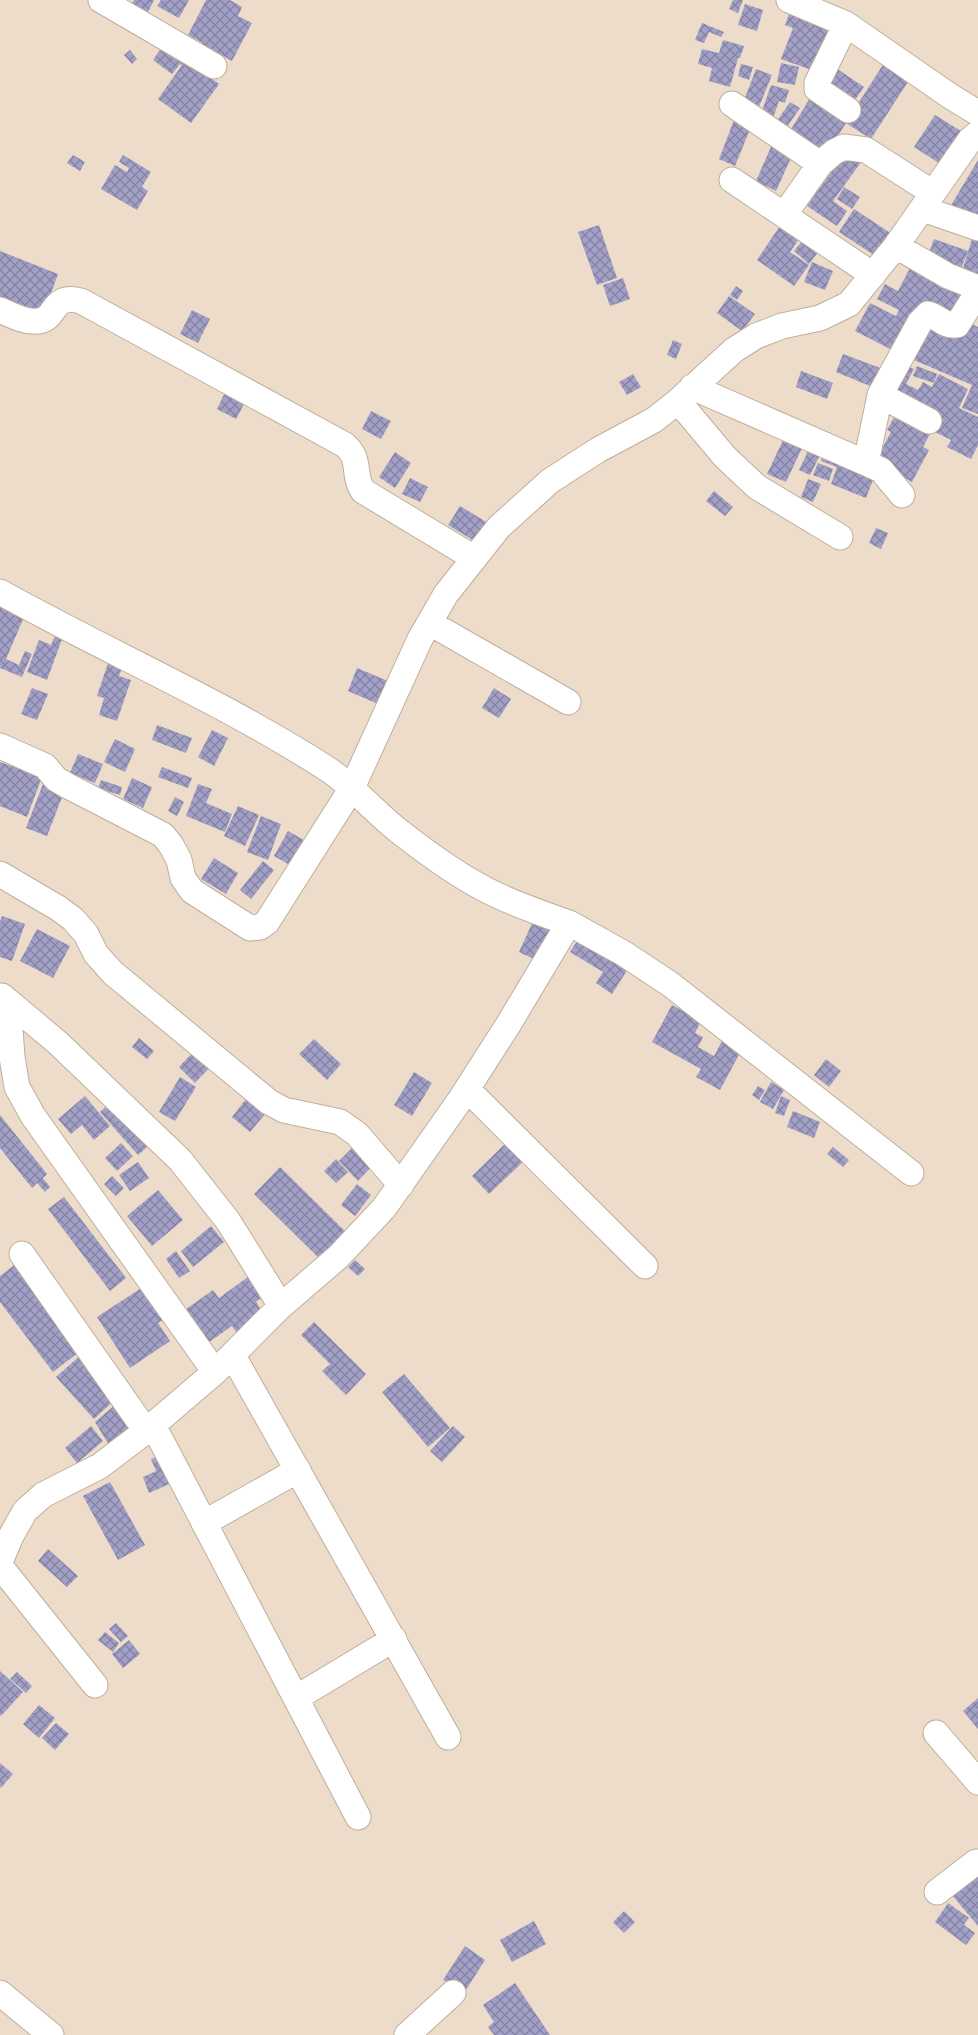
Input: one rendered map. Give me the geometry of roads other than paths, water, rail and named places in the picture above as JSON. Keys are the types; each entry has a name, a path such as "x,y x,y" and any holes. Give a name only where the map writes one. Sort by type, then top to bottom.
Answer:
{"street":[{"path":"101,0 214,66"},
{"path":"789,0 846,24 978,113"},
{"path":"846,24 816,82 816,89 848,110"},
{"path":"732,104 820,164"},
{"path":"0,746 44,766 56,779 162,836 171,845 179,860 183,878 192,891 250,928 260,927 267,922 352,788 417,645 446,594 498,526 550,481 598,450 654,420 734,350 756,336 782,326 820,318 849,304 896,246 970,140 978,133"},
{"path":"784,214 820,164 844,147 866,150 928,201 978,228"},
{"path":"732,180 873,275"},
{"path":"896,246 948,276 978,288"},
{"path":"866,463 880,395 924,316 928,314 936,316 947,325 957,325 978,292"},
{"path":"0,310 22,319 36,322 48,316 64,300 81,301 345,445 353,452 356,461 358,484 363,491 474,558"},
{"path":"685,394 866,463 881,470 902,495"},
{"path":"685,394 725,457 756,487 840,537"},
{"path":"880,395 929,421"},
{"path":"0,592 51,621 251,722 330,771 352,788 398,830 444,864 500,897 568,923 623,953 670,984 911,1173"},
{"path":"430,623 568,702"},
{"path":"0,874 73,919 86,934 96,954 113,973 269,1102 284,1110 340,1122 357,1134 401,1184"},
{"path":"0,1562 11,1536 25,1511 43,1495 100,1466 150,1428 224,1364 281,1306 338,1257 384,1208 467,1089 568,923"},
{"path":"4,998 58,1043 180,1160 228,1221 281,1306"},
{"path":"4,998 18,1087 32,1116 224,1364 298,1470 448,1736"},
{"path":"467,1089 645,1266"},
{"path":"22,1254 150,1428 204,1523 358,1817"},
{"path":"204,1523 298,1470"},
{"path":"0,1566 95,1686"},
{"path":"296,1698 394,1639"},
{"path":"936,1733 978,1782"},
{"path":"937,1892 977,1863"},
{"path":"0,1993 52,2035"},
{"path":"407,2035 453,1993"}]}
